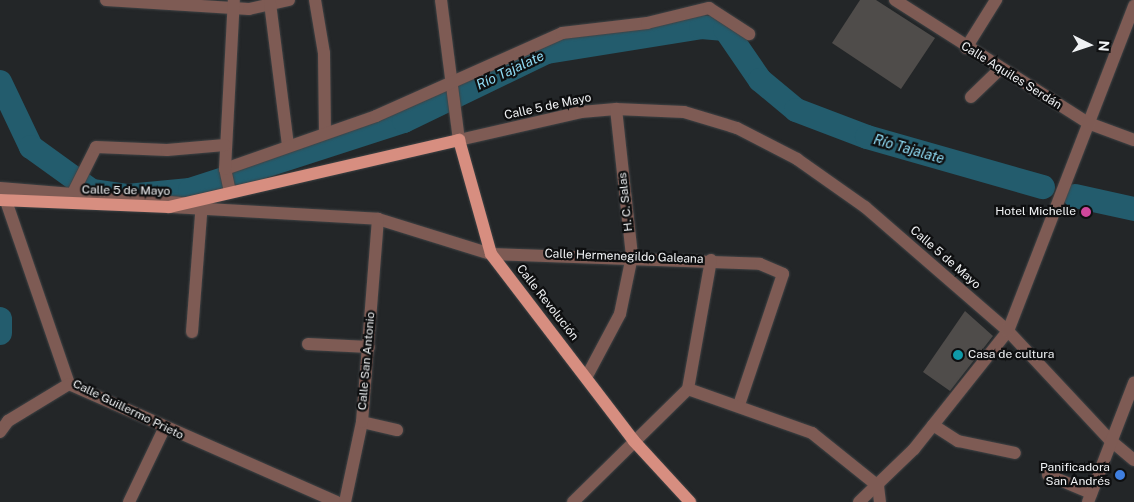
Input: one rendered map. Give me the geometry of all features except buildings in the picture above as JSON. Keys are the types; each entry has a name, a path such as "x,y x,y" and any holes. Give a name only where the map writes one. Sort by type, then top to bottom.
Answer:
{"main road":[{"name":"Calle 5 de Mayo","path":"3,200 169,207 184,203 202,204 226,179 459,140"},
{"name":"Calle Revolución","path":"459,140 491,254 587,376 634,441 690,502"}],"street":[{"path":"106,0 233,4 270,3 289,0"},
{"path":"315,0 324,53 325,131"},
{"name":"Calle Revolución","path":"442,0 459,140"},
{"name":"Calle Aquiles Serdán","path":"895,0 999,70 1088,123 1134,140"},
{"path":"966,48 996,0"},
{"path":"270,3 288,145"},
{"path":"226,179 225,145 233,4"},
{"path":"710,4 748,34"},
{"name":"Calle 5 de Mayo","path":"226,179 288,145 325,131 376,116 451,86 501,56 562,33 647,23 710,4"},
{"path":"859,502 878,486 933,425 1008,331 1134,6"},
{"path":"971,97 999,70"},
{"name":"Calle 5 de Mayo","path":"459,140 581,112 616,109 684,112 737,128 797,160 865,207 1008,331 1110,440 1134,460"},
{"name":"H. C. Salas","path":"587,376 620,314 632,256 616,109"},
{"path":"77,184 96,147 167,150 225,145"},
{"path":"0,188 77,184 184,203"},
{"name":"Calle Guillermo Prieto","path":"3,200 69,384 164,429 322,499 336,502"},
{"path":"192,332 202,204"},
{"name":"Calle Hermenegildo Galeana","path":"169,207 202,204 378,219 491,254 632,256 760,264 783,274 739,405"},
{"name":"Calle San Antonio","path":"345,502 362,422 378,219"},
{"path":"573,502 688,389 711,260"},
{"path":"308,344 369,347"},
{"path":"1048,475 1089,497 1134,383"},
{"path":"0,432 8,421 69,384"},
{"path":"688,389 739,405 812,433 878,486 880,502"},
{"path":"362,422 397,430"},
{"path":"933,425 958,441 1015,453"},
{"path":"129,502 164,429"}],"waterway":[{"name":"Río Tajalate","path":"0,82 31,147 92,191 127,196 190,190 404,121 547,52 701,27 725,29 760,80 796,110 867,137 1043,187"},
{"name":"Río Tajalate","path":"1075,196 1134,209"},
{"name":"Río Tajalate","path":"0,319 0,333"}],"place":[{"name":"Hotel Michelle","path":"1086,212"},
{"name":"Casa de cultura","path":"958,355"},
{"name":"Panificadora San Andrés","path":"1120,475"}]}
